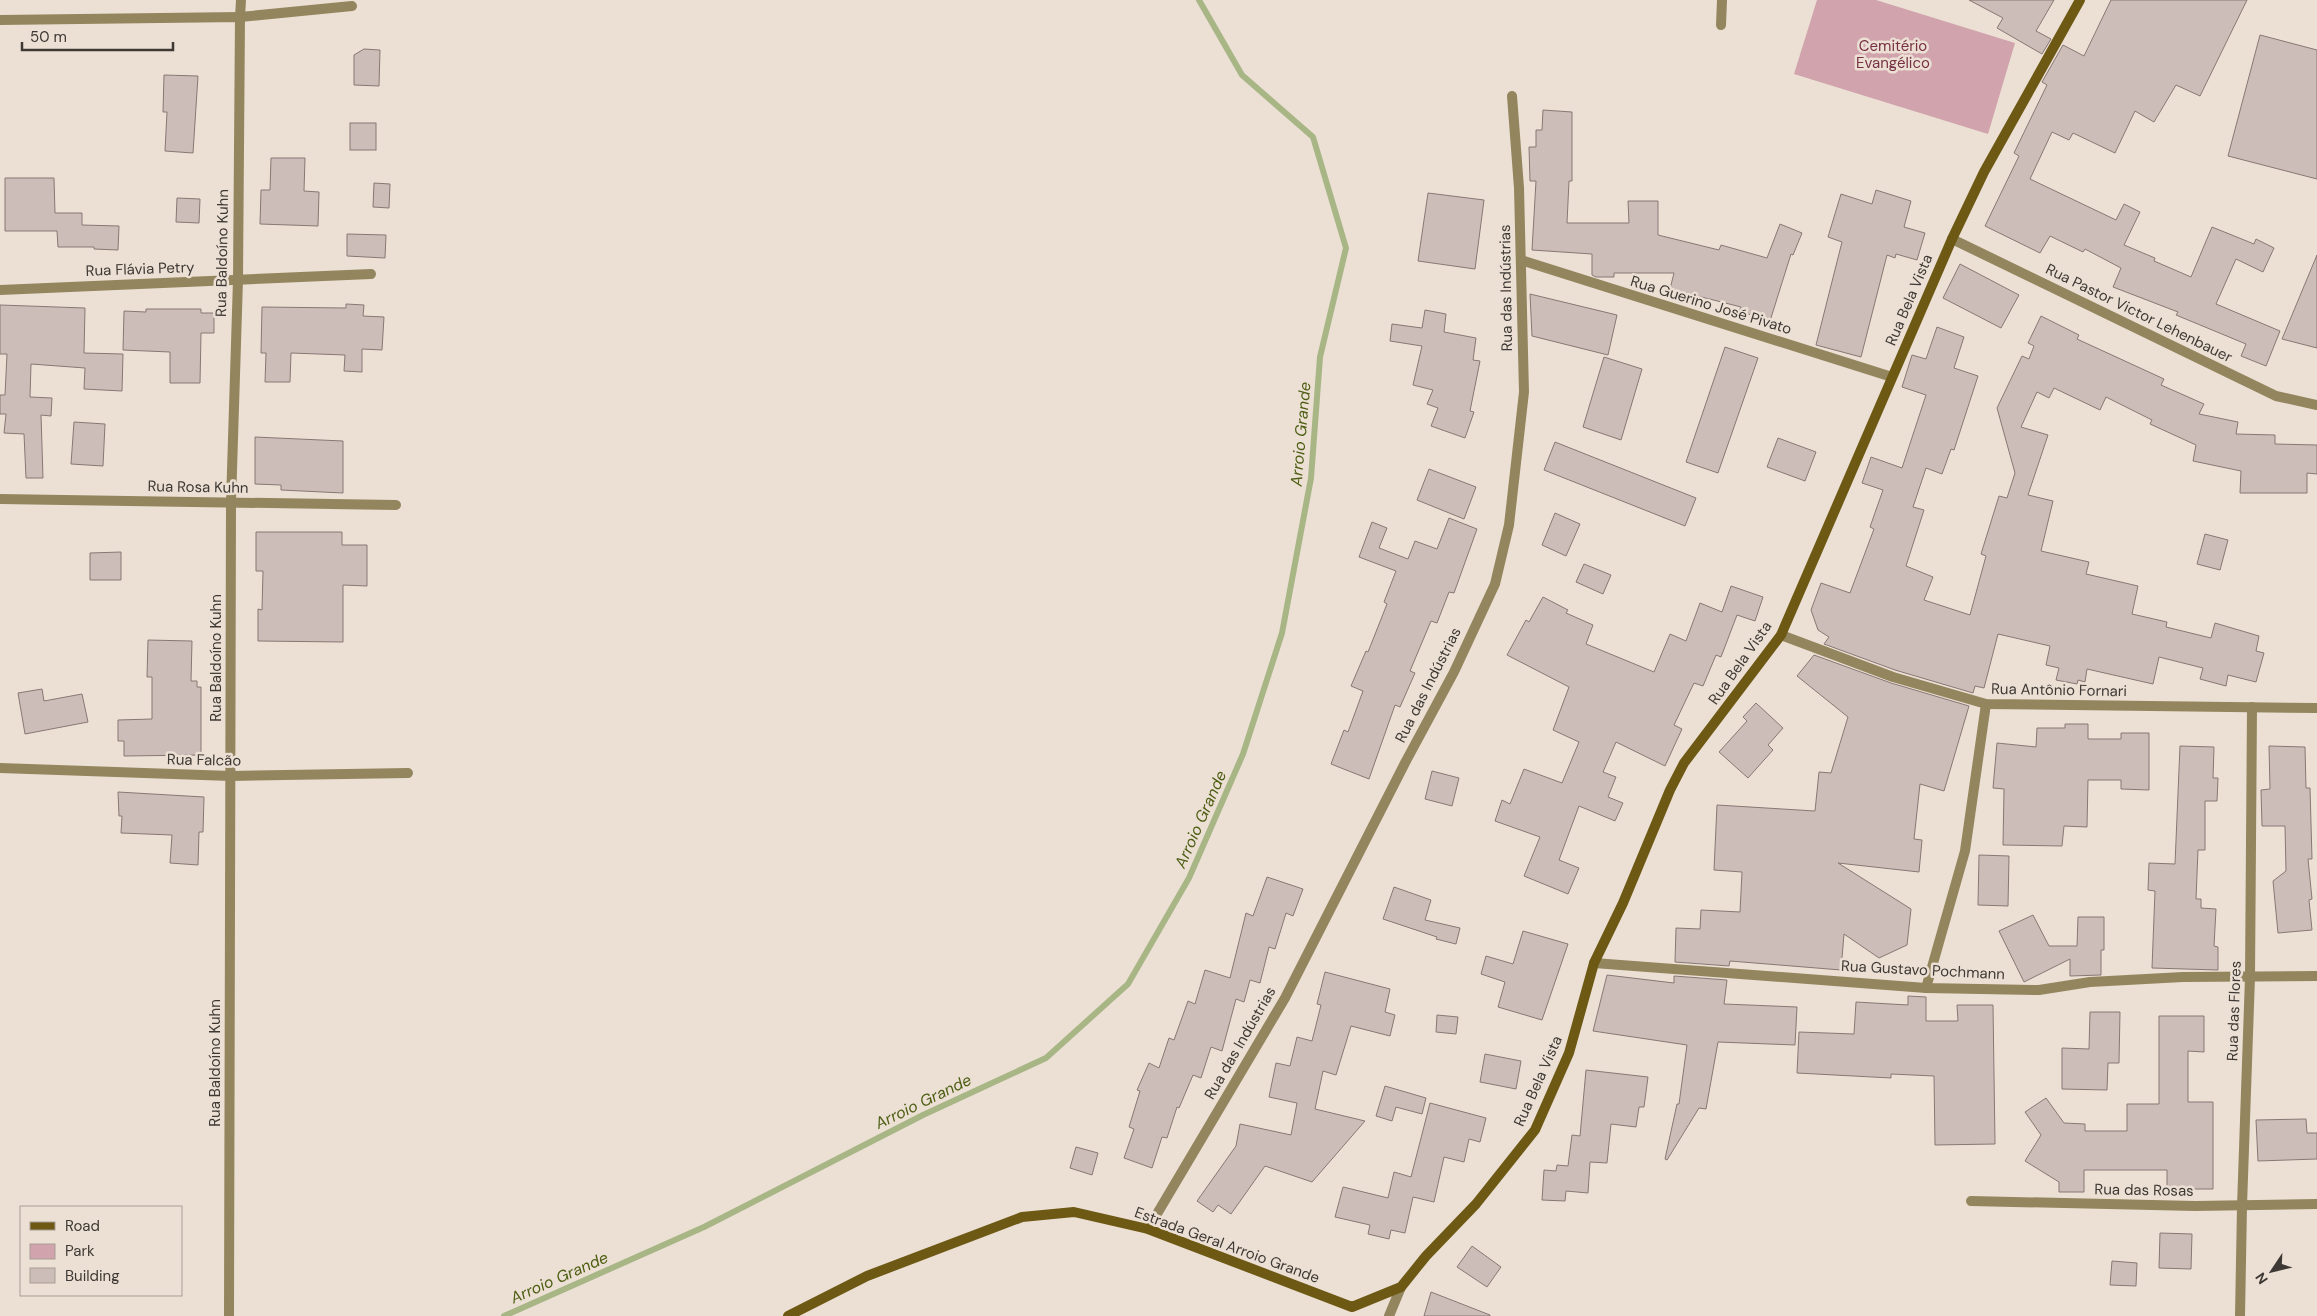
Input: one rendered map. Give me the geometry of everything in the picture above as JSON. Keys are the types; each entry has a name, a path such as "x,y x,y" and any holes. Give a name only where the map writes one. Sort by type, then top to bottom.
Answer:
{"main road":[{"name":"Rua Bela Vista","path":"1401,1287 1426,1256 1476,1204 1535,1130 1570,1053 1594,964 1623,903 1670,790 1684,763 1781,635 1952,239 1984,172 2080,0"},
{"name":"Estrada Geral Arroio Grande","path":"788,1316 867,1276 1022,1217 1074,1212 1148,1228 1352,1307 1401,1287"}],"street":[{"name":"Rua Baldoíno Kuhn","path":"229,1316 231,502 238,280 240,0"},
{"path":"1721,25 1722,0"},
{"path":"0,20 240,16 352,6"},
{"name":"Rua das Indústrias","path":"1148,1228 1285,998 1392,787 1454,672 1495,584 1509,525 1524,392 1519,188 1512,96"},
{"name":"Rua Pastor Victor Lehenbauer","path":"1952,239 2276,396 2317,405"},
{"name":"Rua Guerino José Pivato","path":"1521,260 1892,377"},
{"name":"Rua Flávia Petry","path":"0,290 371,274"},
{"name":"Rua Rosa Kuhn","path":"0,499 396,505"},
{"name":"Rua Antônio Fornari","path":"1781,635 1893,676 1986,704 2317,708"},
{"path":"1926,988 1965,850 1986,704"},
{"name":"Rua das Flores","path":"2240,1316 2250,977 2252,707"},
{"name":"Rua Falcão","path":"0,768 231,776 408,772"},
{"name":"Rua Gustavo Pochmann","path":"1594,964 1926,988 2039,990 2090,982 2183,977 2317,976"},
{"name":"Rua das Rosas","path":"1971,1201 2242,1206 2317,1204"},
{"name":"Rua Bela Vista","path":"1388,1316 1401,1287"}],"green space":[{"name":"Cemitério Evangélico","path":"1817,0 1876,0 2015,43 1988,134 1794,74"}],"building":[{"path":"1969,0 2054,0 2036,31 2051,39 2042,54 1997,28 2003,18"},
{"path":"2111,0 2247,0 2200,96 2176,85 2154,122 2135,111 2115,153 2073,133 2069,140 2052,132 2030,179 2116,220 2124,204 2140,212 2124,245 2155,258 2154,261 2191,277 2212,227 2254,244 2256,239 2274,248 2263,272 2236,259 2216,304 2280,331 2266,366 2241,356 2246,344 2176,315 2178,312 2113,287 2121,268 2085,249 2083,252 2050,236 2040,253 1985,226 2019,156 2014,153 2047,85 2042,82 2063,45 2084,56"},
{"path":"2260,35 2317,50 2317,179 2228,156"},
{"path":"364,49 380,50 379,86 354,85 354,55"},
{"path":"164,75 198,76 193,153 165,151 167,112 163,112"},
{"path":"1543,110 1572,112 1572,181 1569,181 1567,223 1629,223 1628,201 1658,201 1658,235 1719,250 1721,245 1767,258 1780,224 1802,233 1793,255 1791,254 1770,321 1739,311 1741,307 1670,289 1674,273 1614,273 1614,277 1596,277 1592,275 1592,254 1532,250 1536,181 1530,181 1529,147 1536,147 1536,130 1542,130"},
{"path":"350,123 376,123 376,150 350,150"},
{"path":"271,158 305,158 304,191 319,192 318,226 260,224 261,190 270,190"},
{"path":"5,178 54,178 55,213 82,213 82,225 119,226 118,250 94,249 94,247 58,247 57,231 5,231"},
{"path":"374,183 390,184 389,208 373,207"},
{"path":"1876,190 1911,201 1904,227 1925,233 1917,260 1896,254 1895,258 1887,255 1861,357 1816,345 1842,242 1828,237 1841,194 1872,204"},
{"path":"1428,193 1484,200 1475,269 1418,261"},
{"path":"177,198 200,199 199,223 176,222"},
{"path":"347,234 386,235 385,258 347,256"},
{"path":"2317,255 2317,348 2282,339"},
{"path":"1960,264 2019,295 2001,328 1943,298"},
{"path":"1530,294 1617,315 1608,355 1532,336"},
{"path":"346,304 364,305 363,316 384,317 382,350 362,349 362,372 344,371 345,355 291,353 290,382 265,382 266,353 261,353 262,307 346,308"},
{"path":"0,305 85,308 84,353 123,354 122,391 84,389 85,368 31,364 30,397 52,398 51,416 41,415 43,478 26,478 24,434 4,433 6,414 0,414 0,395 5,395 7,354 0,354"},
{"path":"146,309 201,309 201,313 214,313 214,333 201,333 200,383 170,383 170,352 123,350 124,311 146,312"},
{"path":"1425,310 1446,314 1444,332 1476,338 1473,360 1480,361 1470,411 1474,412 1465,438 1431,426 1438,408 1427,404 1433,390 1413,385 1422,346 1390,341 1392,324 1422,328"},
{"path":"2041,316 2079,335 2077,339 2164,379 2161,385 2204,404 2199,414 2238,422 2236,434 2275,435 2275,444 2317,445 2317,474 2307,473 2307,493 2240,493 2241,471 2193,461 2196,445 2150,424 2152,420 2106,397 2100,410 2054,388 2049,398 2037,392 2021,427 2048,435 2028,495 2053,501 2041,551 2089,562 2086,574 2138,586 2132,614 2167,622 2166,627 2211,638 2215,623 2259,636 2256,651 2264,653 2256,682 2228,675 2226,686 2200,679 2203,668 2159,657 2153,684 2087,669 2085,682 2078,680 2077,684 2056,680 2059,668 2046,665 2050,646 1998,634 1984,688 1975,686 1973,693 1895,670 1824,644 1829,637 1818,630 1811,610 1821,583 1850,593 1874,529 1870,527 1883,490 1862,483 1871,457 1902,468 1926,395 1902,387 1912,355 1926,359 1937,327 1964,337 1954,368 1978,376 1954,450 1951,449 1942,474 1926,468 1913,507 1924,510 1906,566 1933,577 1924,600 1970,615 1986,556 1981,554 1999,496 2007,498 2015,473 1997,408 2022,356 2029,359 2034,346 2028,343"},
{"path":"1725,347 1758,358 1718,473 1686,462"},
{"path":"1604,357 1642,369 1621,440 1583,427"},
{"path":"74,422 105,424 103,466 71,464"},
{"path":"255,437 343,441 343,493 281,490 281,485 255,484"},
{"path":"1778,438 1816,452 1805,481 1767,467"},
{"path":"1555,442 1696,498 1685,526 1544,470"},
{"path":"1429,469 1476,487 1464,519 1417,500"},
{"path":"1555,513 1580,524 1566,556 1542,545"},
{"path":"1449,518 1477,529 1454,593 1449,592 1437,623 1431,621 1410,671 1415,673 1400,707 1395,705 1369,779 1331,764 1344,730 1348,732 1363,691 1351,686 1366,651 1368,652 1387,604 1384,602 1396,571 1359,557 1372,522 1387,528 1379,548 1408,559 1415,541 1437,549"},
{"path":"256,532 342,532 342,545 367,545 367,586 343,585 343,642 258,641 258,609 262,610 263,571 256,571"},
{"path":"2205,534 2228,540 2220,570 2197,564"},
{"path":"121,552 121,580 90,580 90,553"},
{"path":"1584,564 1611,575 1603,594 1576,582"},
{"path":"1731,586 1763,597 1755,621 1737,615 1721,657 1716,655 1703,686 1694,683 1674,725 1682,729 1665,766 1616,742 1603,772 1616,777 1608,797 1623,803 1615,821 1579,806 1559,860 1579,868 1568,894 1524,876 1540,837 1495,821 1502,800 1510,804 1524,769 1562,783 1579,742 1553,730 1569,687 1507,655 1526,620 1529,622 1543,597 1568,610 1566,613 1593,625 1586,644 1654,672 1670,634 1686,641 1700,603 1722,612"},
{"path":"148,640 192,641 191,681 197,681 197,687 201,687 201,755 124,756 124,741 118,741 118,720 152,719 152,677 147,677"},
{"path":"1814,655 1891,683 1969,706 1944,791 1920,784 1914,839 1922,840 1919,872 1838,863 1911,909 1907,945 1879,958 1844,934 1841,970 1730,961 1729,966 1675,962 1676,928 1700,929 1701,910 1740,912 1742,872 1714,870 1717,805 1815,811 1819,772 1831,773 1848,717 1797,676"},
{"path":"42,689 44,701 82,694 88,722 25,734 18,693"},
{"path":"1756,703 1783,728 1768,745 1773,750 1748,778 1719,752 1747,721 1743,717"},
{"path":"2065,724 2088,724 2088,739 2121,739 2121,733 2149,733 2149,790 2121,789 2121,780 2088,780 2087,827 2064,826 2062,846 2003,845 2004,789 1993,788 1997,743 2036,747 2037,728 2065,728"},
{"path":"2180,746 2214,747 2213,778 2218,778 2217,801 2205,801 2205,850 2198,850 2196,899 2201,899 2201,908 2216,909 2214,946 2218,947 2218,970 2152,968 2155,891 2148,890 2149,863 2175,864"},
{"path":"2269,746 2305,747 2306,788 2310,788 2312,859 2308,859 2312,899 2309,900 2312,930 2278,933 2273,881 2286,871 2285,826 2262,826 2261,790 2270,789"},
{"path":"1432,771 1459,778 1452,806 1425,799"},
{"path":"118,792 204,797 203,832 199,832 198,865 170,863 172,835 121,833 122,816 119,816"},
{"path":"1979,855 2009,856 2008,906 1978,905"},
{"path":"1267,877 1303,889 1293,916 1286,913 1275,949 1269,947 1260,983 1250,980 1244,1002 1236,999 1222,1051 1211,1047 1201,1078 1193,1075 1179,1108 1177,1107 1167,1138 1162,1137 1152,1168 1124,1158 1134,1129 1129,1127 1140,1091 1137,1090 1149,1063 1159,1068 1169,1038 1174,1040 1188,1001 1195,1004 1205,970 1230,978 1246,913 1253,916"},
{"path":"1394,887 1431,900 1425,920 1460,928 1456,944 1436,939 1437,937 1383,919"},
{"path":"2033,915 2049,946 2077,946 2078,917 2104,917 2104,950 2101,950 2101,975 2070,976 2070,959 2024,982 1999,931"},
{"path":"1523,931 1568,944 1542,1020 1498,1007 1505,982 1481,974 1486,956 1513,964"},
{"path":"1325,972 1390,989 1385,1012 1395,1015 1390,1036 1351,1026 1336,1075 1323,1071 1315,1109 1365,1121 1312,1182 1265,1166 1231,1214 1218,1205 1213,1212 1197,1201 1236,1146 1240,1124 1291,1135 1297,1103 1269,1097 1276,1063 1290,1066 1297,1037 1312,1041 1321,1005 1317,1004"},
{"path":"1607,975 1674,983 1674,976 1727,980 1724,1004 1797,1007 1795,1045 1718,1042 1706,1109 1699,1108 1667,1160 1665,1159 1677,1104 1679,1104 1687,1045 1593,1031"},
{"path":"1908,996 1926,997 1926,1021 1958,1021 1957,1005 1993,1005 1995,1144 1935,1145 1934,1076 1891,1074 1891,1078 1797,1073 1799,1032 1854,1034 1856,1002 1908,1005"},
{"path":"2090,1012 2120,1012 2119,1063 2108,1063 2107,1090 2062,1089 2062,1048 2089,1049"},
{"path":"1437,1015 1458,1017 1456,1034 1436,1032"},
{"path":"2159,1016 2204,1016 2204,1052 2188,1051 2188,1102 2213,1102 2213,1189 2167,1189 2167,1170 2084,1170 2084,1192 2059,1192 2059,1182 2025,1161 2041,1135 2025,1112 2046,1098 2064,1123 2085,1124 2085,1131 2127,1131 2127,1104 2159,1104"},
{"path":"1485,1054 1521,1061 1516,1089 1480,1082"},
{"path":"1586,1070 1648,1077 1644,1107 1639,1107 1636,1127 1611,1124 1607,1163 1590,1162 1588,1193 1566,1191 1565,1201 1542,1200 1544,1170 1556,1171 1557,1165 1568,1166 1572,1135 1580,1136"},
{"path":"1385,1086 1426,1098 1422,1114 1396,1107 1392,1121 1376,1116"},
{"path":"1430,1103 1486,1118 1480,1142 1469,1139 1464,1162 1444,1157 1434,1202 1413,1197 1405,1233 1391,1230 1389,1239 1368,1234 1370,1225 1335,1217 1343,1187 1388,1198 1394,1172 1411,1177"},
{"path":"2306,1119 2307,1133 2317,1133 2317,1159 2258,1161 2256,1120"},
{"path":"1076,1147 1098,1153 1092,1175 1070,1168"},
{"path":"2160,1233 2192,1234 2191,1269 2159,1268"},
{"path":"1472,1246 1501,1267 1487,1287 1457,1267"},
{"path":"2112,1261 2137,1263 2136,1286 2110,1285"},
{"path":"1431,1292 1490,1315 1490,1316 1424,1316"}],"waterway":[{"name":"Arroio Grande","path":"504,1316 704,1227 923,1115 1046,1058 1128,984 1189,878 1243,754 1282,633 1311,478 1320,357 1346,248 1313,137 1242,75 1199,0"}]}
